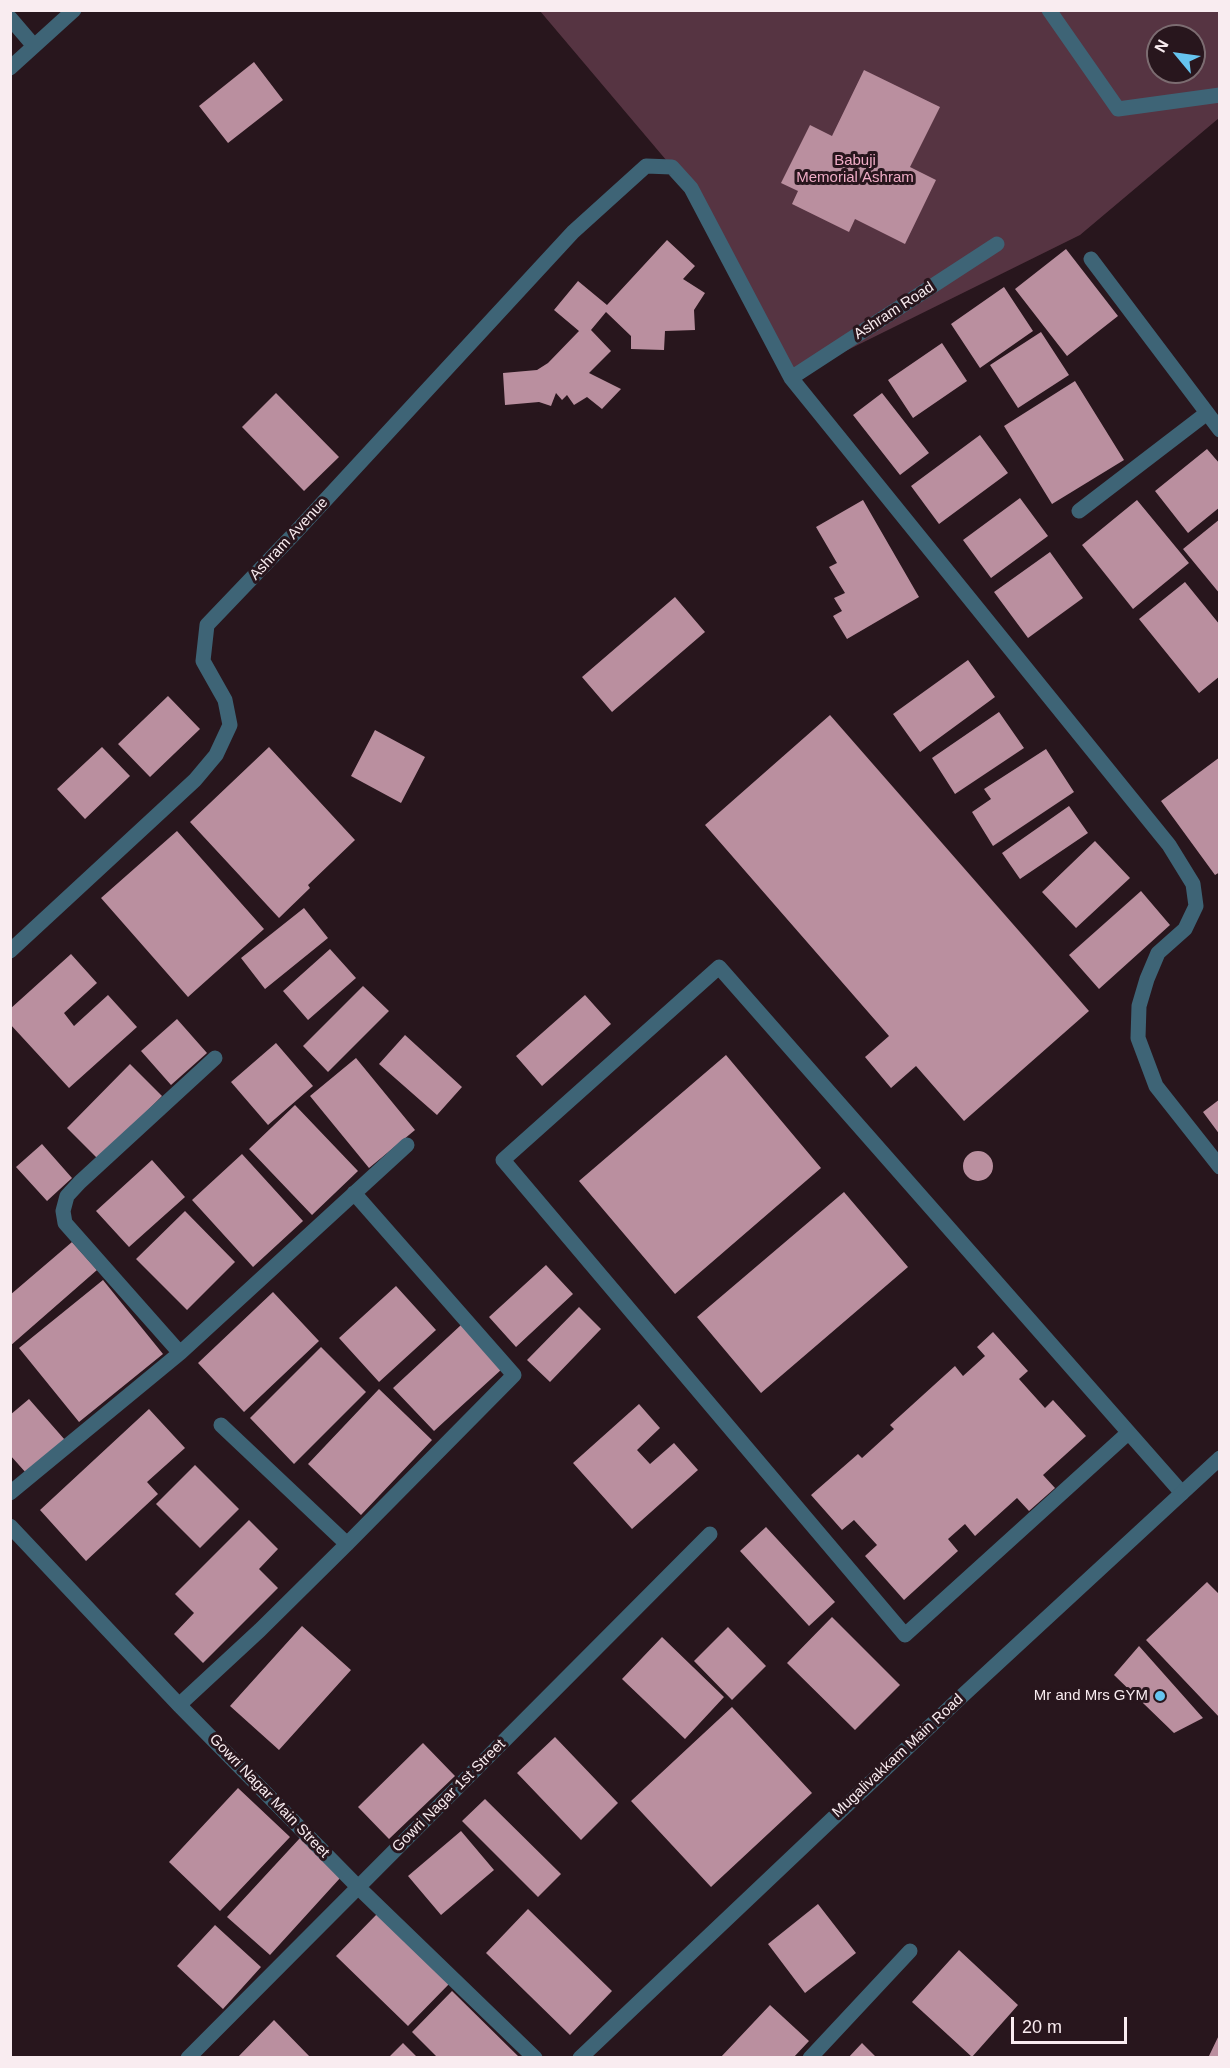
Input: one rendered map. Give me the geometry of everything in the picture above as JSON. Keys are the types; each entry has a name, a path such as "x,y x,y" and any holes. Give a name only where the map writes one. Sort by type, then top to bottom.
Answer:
{"street":[{"path":"10,69 74,10"},
{"path":"1049,10 1118,109 1220,95"},
{"path":"10,18 34,46"},
{"name":"Ashram Avenue","path":"10,951 195,780 216,755 230,725 225,700 202,661 207,625 573,232 646,166 672,167 691,188 790,378"},
{"name":"Ashram Road","path":"790,378 997,244"},
{"path":"1091,259 1220,430"},
{"path":"790,378 1169,845 1193,884 1196,906 1185,929 1158,953 1147,979 1139,1006 1138,1038 1156,1086 1220,1167"},
{"path":"1079,511 1207,412"},
{"path":"1128,1433 905,1635 503,1160 719,967 1182,1493"},
{"path":"180,1353 65,1223 63,1210 67,1196 80,1182 215,1058"},
{"path":"10,1493 180,1353 407,1145"},
{"path":"179,1705 260,1630 514,1376 354,1193"},
{"path":"221,1425 347,1544"},
{"name":"Mugalivakkam Main Road","path":"580,2058 961,1697 1220,1458"},
{"name":"Gowri Nagar Main Street","path":"10,1526 179,1705 359,1888 535,2058"},
{"name":"Gowri Nagar 1st Street","path":"188,2058 710,1534"},
{"path":"810,2058 910,1951"}],"green space":[{"name":"Babuji Memorial Ashram","path":"540,11 1219,11 1219,118 1080,235 791,378 672,167"}],"building":[{"path":"254,62 283,100 228,143 199,106"},
{"path":"864,70 940,107 910,167 936,180 905,244 855,219 849,232 792,204 798,191 781,183 810,125 832,136"},
{"path":"667,240 695,266 683,279 705,293 694,310 695,330 665,331 664,350 631,349 631,336 606,312 591,330 611,351 589,373 621,389 602,409 587,397 574,405 567,395 562,400 556,393 551,406 539,402 505,405 503,373 537,370 548,363 579,331 554,310 578,281 607,305"},
{"path":"1066,249 1118,316 1067,356 1015,289"},
{"path":"1004,287 1033,331 980,368 951,324"},
{"path":"1041,332 1069,375 1018,408 990,365"},
{"path":"942,343 967,381 913,418 888,380"},
{"path":"1075,381 1124,460 1052,504 1004,426"},
{"path":"276,393 339,457 304,491 242,427"},
{"path":"882,393 929,453 900,475 853,415"},
{"path":"980,435 1008,473 939,524 911,486"},
{"path":"1207,449 1220,464 1220,507 1188,533 1155,491"},
{"path":"1020,498 1048,536 991,578 963,540"},
{"path":"863,500 919,597 847,639 833,616 842,611 834,598 845,593 829,567 837,563 816,527"},
{"path":"1137,500 1189,563 1133,609 1082,545"},
{"path":"1220,519 1220,594 1183,549"},
{"path":"1050,552 1083,598 1028,638 994,592"},
{"path":"1185,582 1220,625 1220,676 1199,693 1139,619"},
{"path":"675,597 705,632 612,712 582,677"},
{"path":"968,660 995,697 920,752 893,714"},
{"path":"168,696 200,729 150,777 118,744"},
{"path":"999,712 1024,748 955,794 932,758"},
{"path":"830,715 1089,1011 964,1121 916,1066 891,1088 865,1057 889,1036 705,825"},
{"path":"375,730 425,757 401,803 351,776"},
{"path":"102,747 130,776 85,819 57,789"},
{"path":"269,747 355,840 308,885 310,888 279,918 190,822"},
{"path":"1046,749 1074,792 993,846 972,812 991,799 984,789"},
{"path":"1220,757 1220,872 1215,875 1161,801"},
{"path":"1069,806 1088,833 1020,879 1002,853"},
{"path":"177,831 264,929 188,997 101,898"},
{"path":"1095,841 1130,878 1076,928 1042,892"},
{"path":"1141,891 1170,925 1099,989 1069,955"},
{"path":"304,908 328,938 265,989 241,958"},
{"path":"330,949 356,978 308,1020 283,991"},
{"path":"71,954 97,983 64,1013 74,1026 108,995 137,1027 69,1088 10,1024 10,1009"},
{"path":"363,986 389,1011 328,1072 303,1046"},
{"path":"585,995 611,1024 542,1086 516,1056"},
{"path":"177,1019 207,1053 171,1085 141,1051"},
{"path":"405,1035 462,1087 437,1115 379,1064"},
{"path":"276,1043 313,1086 268,1125 231,1082"},
{"path":"726,1055 821,1168 675,1294 579,1181"},
{"path":"356,1058 415,1130 369,1168 310,1096"},
{"path":"130,1064 162,1096 99,1160 67,1128"},
{"path":"1220,1099 1220,1135 1203,1112"},
{"path":"295,1105 358,1171 312,1215 249,1149"},
{"path":"42,1144 72,1178 47,1201 16,1167"},
{"path":"978,1151 989,1155 993,1166 989,1177 978,1181 967,1177 963,1166 967,1155"},
{"path":"242,1154 303,1221 253,1267 192,1200"},
{"path":"152,1160 185,1197 129,1247 96,1211"},
{"path":"844,1192 908,1267 761,1393 697,1317"},
{"path":"185,1211 235,1262 187,1310 136,1259"},
{"path":"72,1242 97,1270 10,1346 10,1295"},
{"path":"546,1265 573,1294 516,1347 489,1317"},
{"path":"103,1280 163,1354 79,1422 19,1348"},
{"path":"396,1286 436,1330 379,1382 339,1338"},
{"path":"273,1292 319,1341 244,1412 198,1363"},
{"path":"579,1307 601,1329 550,1382 527,1360"},
{"path":"461,1325 502,1369 434,1431 393,1388"},
{"path":"993,1332 1028,1371 1019,1379 1045,1408 1053,1400 1086,1436 1043,1475 1055,1488 1029,1511 1017,1498 975,1536 965,1524 948,1539 958,1551 904,1600 865,1556 877,1545 854,1520 842,1530 811,1495 858,1454 862,1458 894,1429 890,1425 955,1366 963,1376 985,1356 977,1347"},
{"path":"321,1347 366,1392 294,1464 250,1418"},
{"path":"379,1389 432,1440 361,1515 308,1464"},
{"path":"29,1399 65,1440 27,1474 10,1455 10,1415"},
{"path":"639,1404 660,1428 637,1450 650,1464 674,1443 698,1470 632,1529 573,1463"},
{"path":"149,1409 185,1448 147,1482 158,1494 86,1561 40,1510"},
{"path":"195,1465 239,1509 200,1548 156,1504"},
{"path":"249,1520 278,1549 259,1569 278,1588 203,1663 174,1634 194,1613 175,1594"},
{"path":"766,1527 835,1602 809,1626 740,1551"},
{"path":"1207,1582 1220,1595 1220,1718 1146,1640"},
{"path":"832,1617 900,1685 855,1730 787,1663"},
{"path":"302,1626 351,1670 279,1750 230,1706"},
{"path":"728,1627 766,1666 732,1700 694,1661"},
{"path":"662,1637 724,1697 685,1739 622,1679"},
{"name":"Mr and Mrs GYM","path":"1139,1646 1203,1718 1174,1733 1114,1675"},
{"path":"732,1707 812,1793 711,1887 631,1801"},
{"path":"555,1737 618,1803 581,1840 517,1773"},
{"path":"423,1743 455,1776 389,1839 358,1807"},
{"path":"238,1788 290,1837 220,1911 169,1862"},
{"path":"485,1799 561,1874 538,1897 462,1821"},
{"path":"461,1831 494,1870 441,1915 408,1876"},
{"path":"300,1838 341,1877 270,1955 227,1917"},
{"path":"818,1904 856,1953 805,1993 768,1944"},
{"path":"528,1909 612,1991 570,2035 486,1953"},
{"path":"377,1914 449,1984 408,2026 336,1956"},
{"path":"215,1925 261,1967 223,2009 177,1966"},
{"path":"959,1950 1018,2005 972,2057 912,2002"},
{"path":"452,1991 520,2058 438,2058 412,2032"},
{"path":"770,2005 809,2041 793,2058 720,2058"},
{"path":"274,2020 311,2058 237,2058"},
{"path":"1220,2033 1220,2058 1208,2058"},
{"path":"403,2043 418,2058 388,2058"},
{"path":"862,2043 877,2058 848,2058"}],"place":[{"name":"Mr and Mrs GYM","path":"1160,1696"}]}
